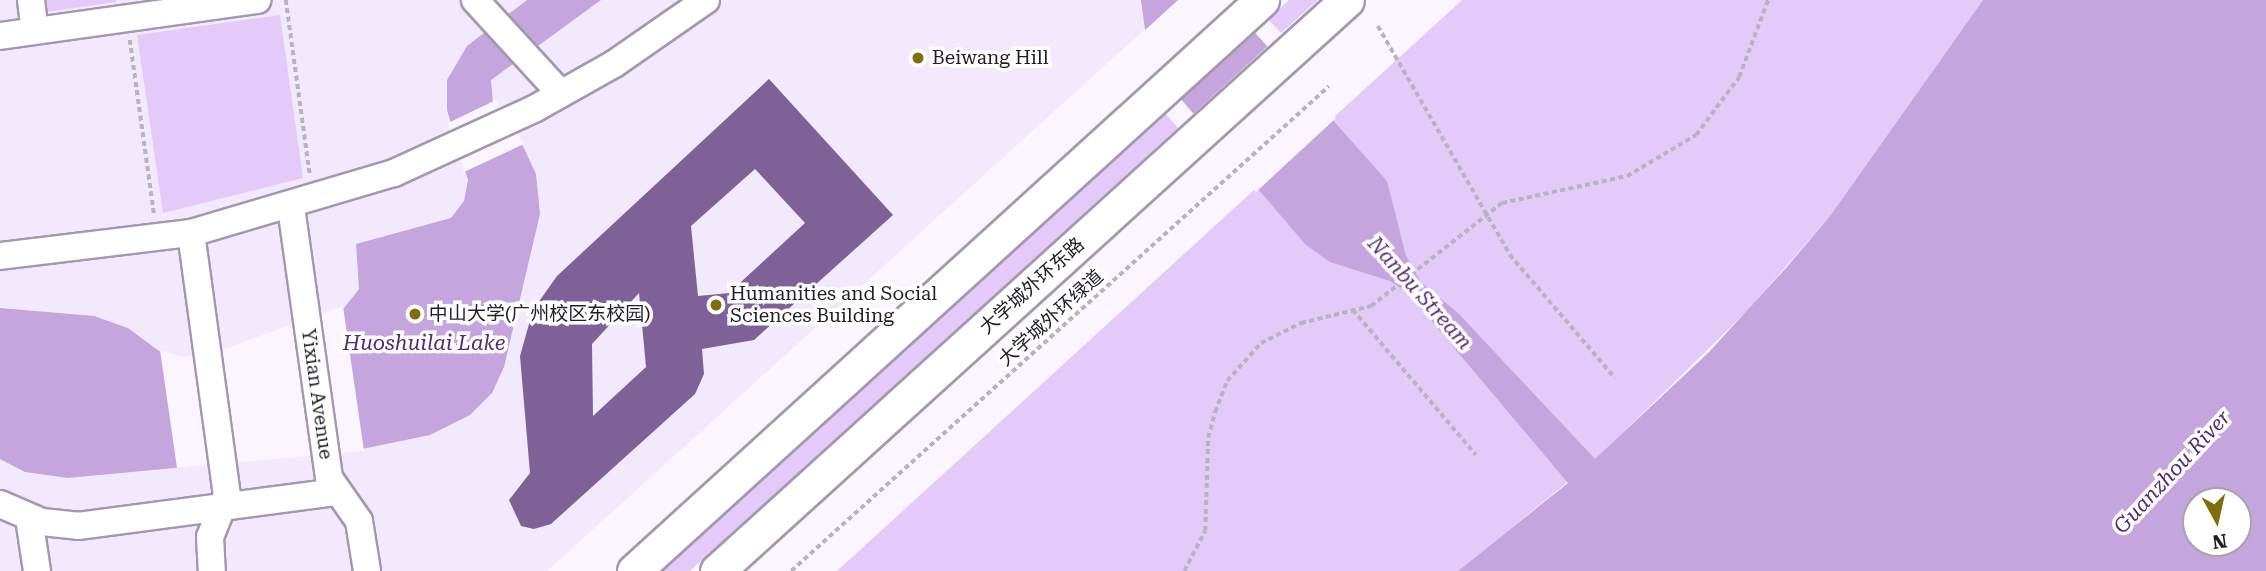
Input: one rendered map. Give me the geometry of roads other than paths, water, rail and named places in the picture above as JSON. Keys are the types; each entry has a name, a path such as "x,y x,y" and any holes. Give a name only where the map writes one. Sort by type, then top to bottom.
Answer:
{"main road":[{"name":"大学城外环东路","path":"717,571 1347,0"},
{"path":"634,571 1259,3"}],"lane":[{"path":"31,0 36,32"},
{"path":"0,36 257,0"},
{"path":"475,0 561,94"},
{"path":"0,256 158,239 302,204 453,148 512,121 561,94 706,0"},
{"name":"Yixian Avenue","path":"302,204 305,311 325,457 335,492 359,522 367,571"},
{"path":"191,233 224,471 223,510 209,543 212,571"},
{"path":"0,504 29,518 64,526 194,509 223,510 335,492"},
{"path":"29,518 37,571"}],"water":[{"name":"Huoshuilai Lake","path":"527,0 601,0 491,80 493,103 517,133 536,174 540,214 504,367 492,393 470,415 430,435 352,451 68,478 25,472 0,459 0,308 94,316 128,328 170,359 198,359 266,340 344,308 359,289 356,244 451,218 464,201 468,180 447,110 447,80 467,46"},
{"path":"1141,0 1226,0 1387,181 1406,256 1421,282 1459,314 1595,459 1709,352 1830,216 1983,0 2266,0 2266,571 1458,571 1568,483 1408,293 1390,281 1330,262 1306,245 1162,77 1146,37"}],"place":[{"name":"Beiwang Hill","path":"918,58"},
{"name":"Humanities and Social Sciences Building","path":"716,305"},
{"name":"中山大学(广州校区东校园)","path":"415,314"}],"water label":[{"name":"Nanbu Stream","path":"1420,293"},
{"name":"Guanzhou River","path":"2172,472"}]}
